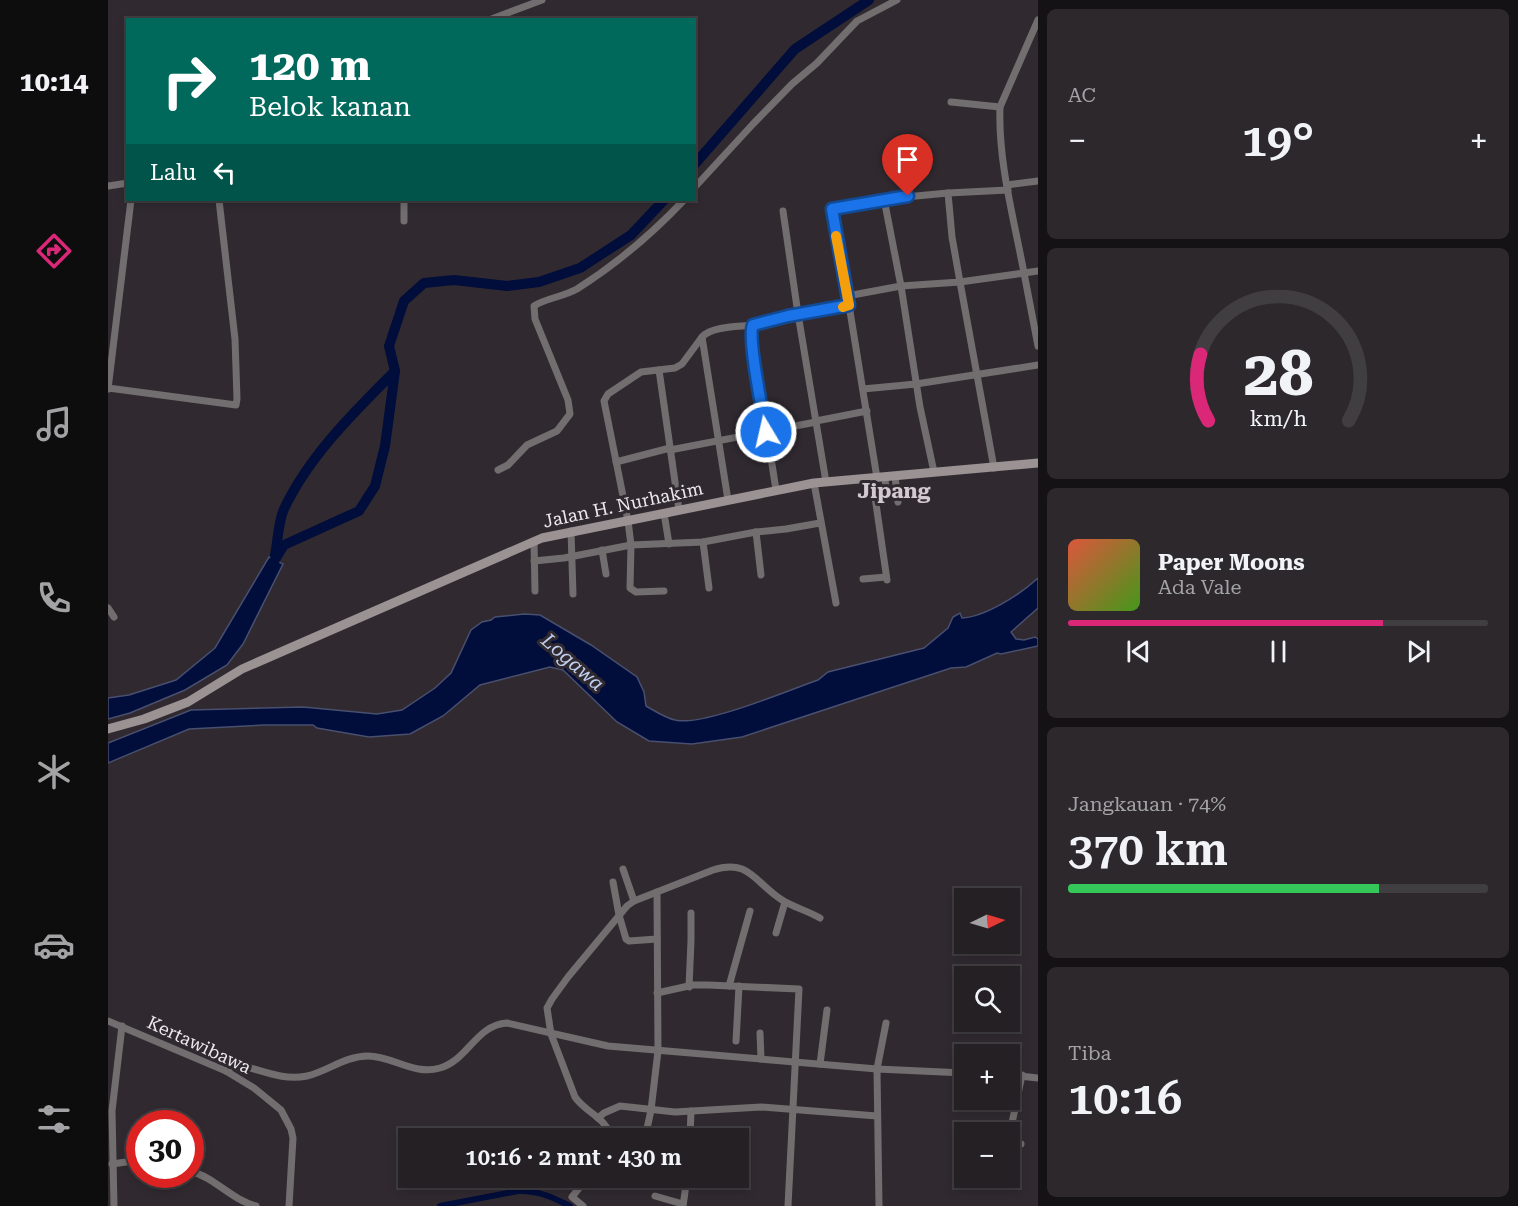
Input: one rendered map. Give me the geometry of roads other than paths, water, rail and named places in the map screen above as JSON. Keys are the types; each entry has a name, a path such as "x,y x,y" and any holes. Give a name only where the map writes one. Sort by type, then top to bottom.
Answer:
{"main road":[{"name":"Jalan H. Nurhakim","path":"108,729 144,719 188,702 242,669 534,541 572,531 814,483 1038,463"}],"street":[{"path":"494,18 542,0"},
{"path":"696,186 780,96 817,63 857,21 897,0"},
{"path":"1038,20 1000,106 1007,188 1038,346"},
{"path":"951,102 1000,106"},
{"path":"863,579 886,578 875,497 886,492 867,411 832,209 884,199 1007,188 1038,181"},
{"path":"108,186 126,183"},
{"path":"948,193 952,237 994,468"},
{"path":"884,199 901,286 916,384 934,472"},
{"path":"130,201 108,389 236,405 235,339 219,201"},
{"path":"404,201 404,221"},
{"path":"498,470 508,465 526,445 556,431 570,414 568,400 535,319 534,306 575,290 610,268 645,240 683,201"},
{"path":"783,210 826,482"},
{"path":"847,296 901,286 960,282 1038,271"},
{"path":"664,591 636,592 629,585 631,545 628,521 605,397 641,372 675,368 682,364 705,333 849,305"},
{"path":"753,325 751,329 753,356 776,490"},
{"path":"702,337 728,500"},
{"path":"863,389 916,384 1038,365"},
{"path":"659,370 679,510"},
{"path":"616,462 670,449 867,411"},
{"path":"895,476 898,502"},
{"path":"814,483 836,603"},
{"path":"664,513 669,544"},
{"path":"534,561 631,545 704,542 820,523"},
{"path":"572,531 573,594"},
{"path":"756,532 761,575"},
{"path":"534,541 535,591"},
{"path":"704,542 710,588"},
{"path":"602,550 606,574"},
{"path":"108,608 114,617"},
{"path":"607,1128 600,1116 582,1105 575,1097 547,1011 552,999 634,901 723,867 739,867 747,870 784,905 820,918"},
{"path":"623,869 634,901"},
{"path":"613,882 627,940 657,939"},
{"path":"647,1128 658,1051 657,894"},
{"path":"776,933 784,905"},
{"path":"729,986 750,911"},
{"path":"689,987 691,913"},
{"path":"657,993 689,987 739,986 799,989 800,1010 795,1062 788,1206"},
{"path":"736,1041 739,986"},
{"path":"820,1064 827,1010"},
{"name":"Kertawibawa","path":"108,1021 226,1071 254,1088 281,1110 291,1128 293,1138 289,1206"},
{"path":"879,1206 877,1069 886,1023"},
{"path":"226,1071 239,1065 273,1076 298,1077 318,1072 354,1057 367,1056 378,1056 412,1068 437,1069 449,1065 461,1056 491,1026 514,1024 608,1046 877,1069 954,1073"},
{"path":"114,1206 110,1181 112,1111 122,1026"},
{"path":"760,1033 761,1059"},
{"path":"1021,1144 1012,1142 1014,1110 1022,1076 1038,1078"},
{"path":"600,1116 620,1106 651,1110 691,1111 761,1107 794,1108 877,1116"},
{"path":"690,1128 691,1111"},
{"path":"112,1164 126,1162"},
{"path":"204,1176 238,1198 256,1206"},
{"path":"579,1188 572,1198 583,1206"},
{"path":"655,1196 666,1203 683,1205 686,1188"}],"water":[{"path":"269,557 283,564 243,644 227,665 185,690 130,713 108,719 108,698 129,695 176,680 215,648"},
{"name":"Logawa","path":"1038,578 1038,608 1011,632 1016,639 1024,640 1035,637 1038,639 1038,646 997,653 966,667 951,668 742,737 692,744 649,741 617,722 563,670 550,667 480,685 443,716 410,734 369,737 317,728 313,725 189,729 108,763 108,743 191,710 303,707 377,714 402,710 435,688 451,673 471,630 495,617 524,614 540,615 591,645 637,677 644,692 646,706 656,712 675,720 688,721 705,718 818,680 828,672 924,648 948,628 953,617 960,613 962,618 971,617 992,609 1022,591"}],"waterway":[{"path":"696,163 795,49 869,0"},
{"path":"268,571 284,545 359,511 375,486 385,446 395,371 389,346 404,301 424,283 454,280 507,286 539,282 580,268 631,235 663,201"},
{"path":"275,555 282,514 306,471 364,402 395,371"},
{"path":"440,1206 518,1191 544,1195 570,1206"}],"district":[{"name":"Jipang","path":"894,491"}]}
